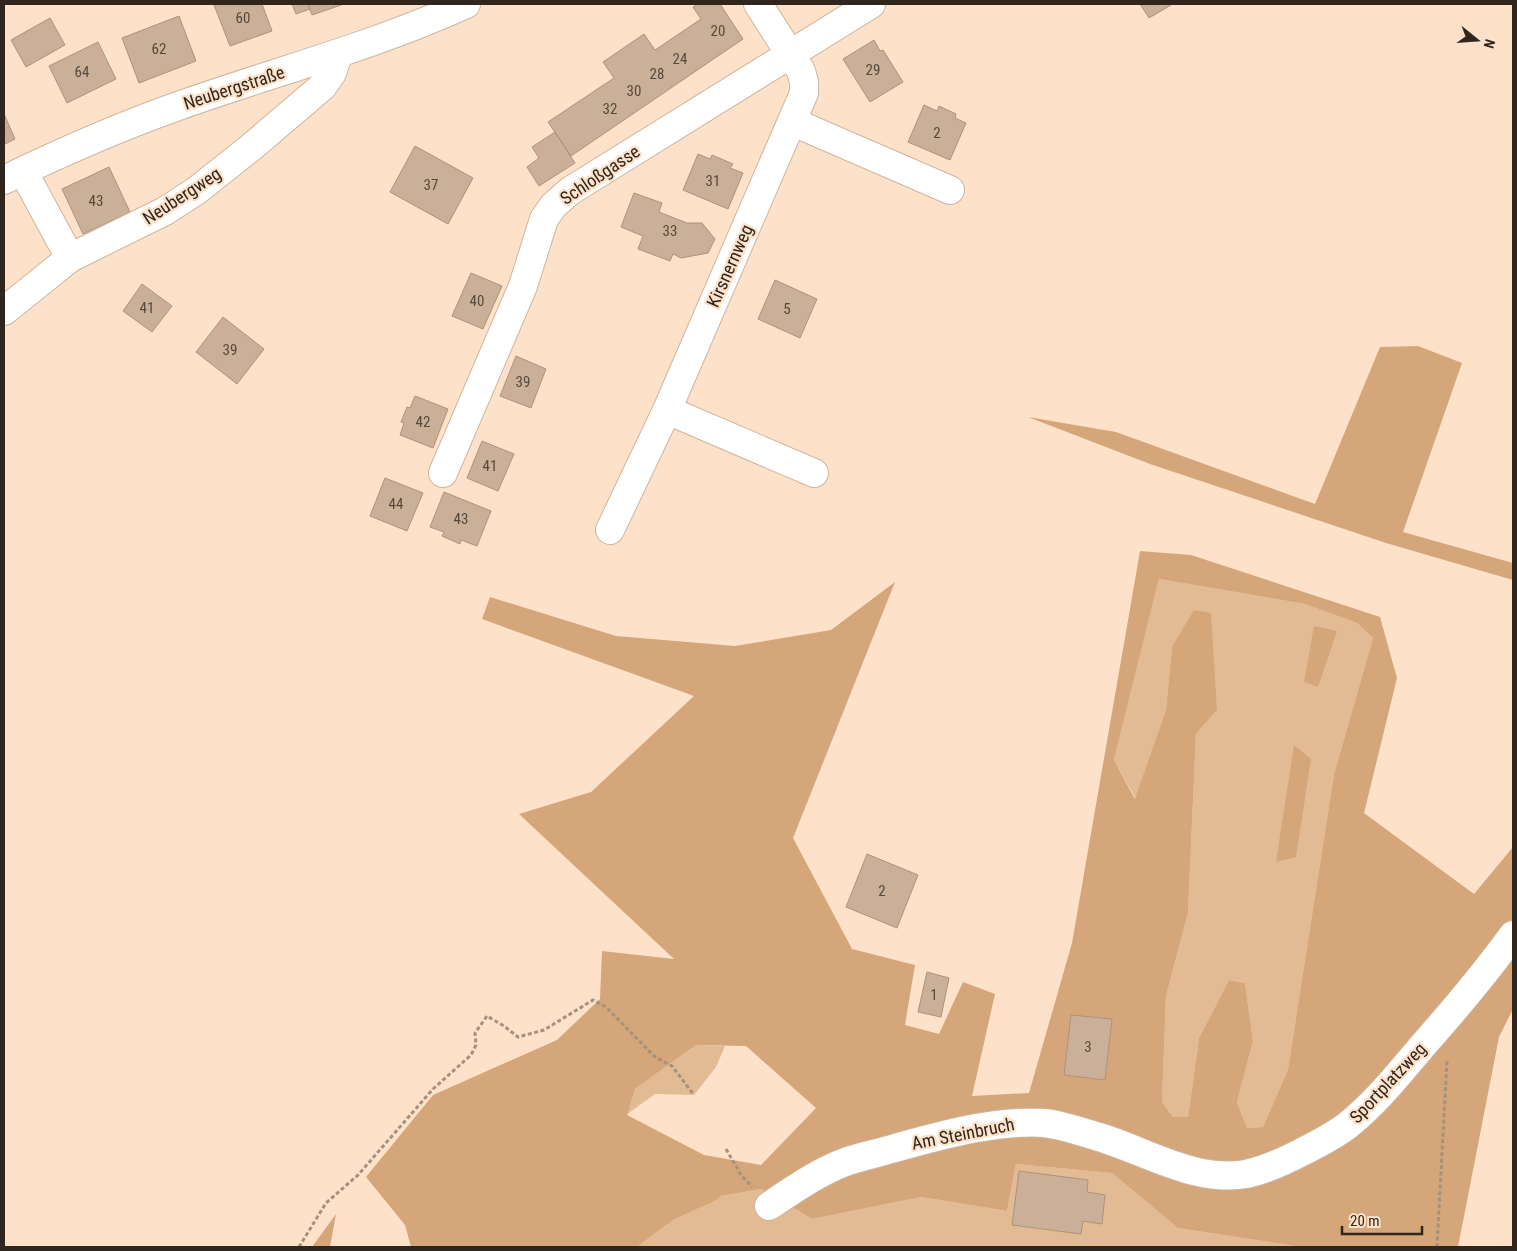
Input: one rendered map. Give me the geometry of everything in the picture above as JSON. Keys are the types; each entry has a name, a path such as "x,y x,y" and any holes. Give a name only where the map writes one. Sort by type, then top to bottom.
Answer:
{"street":[{"name":"Neubergstraße","path":"14,175 66,151 181,105 338,55 406,30 466,4"},
{"path":"758,4 790,53"},
{"name":"Schloßgasse","path":"443,473 523,286 544,219 553,206 570,191 871,4"},
{"name":"Kirsnernweg","path":"610,530 667,410 804,93 801,71 790,53"},
{"name":"Neubergweg","path":"4,310 70,258 165,211 196,191 323,86 332,73 338,55"},
{"path":"793,122 950,190"},
{"path":"14,175 70,258"},
{"path":"667,410 814,473"},
{"name":"Sportplatzweg","path":"1224,1176 1246,1174 1268,1167 1293,1156 1346,1126 1386,1088 1449,1016 1488,970 1513,935"},
{"name":"Am Steinbruch","path":"769,1206 806,1182 848,1161 923,1141 1000,1125 1021,1123 1047,1124 1073,1129 1196,1171 1224,1176"}],"path":[{"path":"299,1247 326,1202 358,1175 433,1090 471,1055 476,1045 475,1033 487,1016 518,1037 544,1030 593,1000 606,1007 654,1056 672,1066 694,1095"},
{"path":"1437,1247 1449,1016"},
{"path":"726,1149 741,1175 769,1206"}],"shaded area":[{"path":"1418,346 1462,363 1403,532 1513,563 1513,580 1386,543 1150,464 1028,417 1116,432 1315,504 1380,347"},
{"path":"1140,551 1191,555 1380,617 1397,678 1364,813 1474,894 1513,847 1513,1009 1499,1037 1458,1247 1301,1247 1178,1228 1112,1173 1016,1164 1007,1211 921,1197 812,1219 761,1189 721,1196 717,1200 673,1220 637,1247 411,1247 405,1225 366,1177 433,1095 557,1040 600,999 602,951 674,959 519,814 591,792 694,696 482,619 490,597 616,636 735,646 831,630 895,582 793,838 852,949 915,965 905,1025 939,1034 963,982 995,994 972,1096 1029,1093 1072,943","holes":["1159,579 1305,604 1357,623 1373,638 1334,774 1288,1069 1263,1127 1247,1128 1237,1102 1253,1041 1245,983 1229,980 1199,1038 1188,1117 1173,1117 1162,1102 1166,996 1188,913 1196,734 1217,710 1211,613 1194,610 1172,647 1166,710 1135,799 1114,760","696,1045 746,1046 816,1108 761,1165 704,1155 627,1115 635,1089"]},
{"path":"1159,579 1305,604 1357,623 1373,638 1334,774 1288,1069 1263,1127 1247,1128 1237,1102 1253,1041 1245,983 1229,980 1199,1038 1188,1117 1173,1117 1162,1102 1166,996 1188,913 1196,734 1217,710 1172,647 1166,710 1136,799 1114,760"},
{"path":"1314,626 1337,631 1318,687 1304,682"},
{"path":"1294,745 1311,759 1296,857 1276,862"},
{"path":"696,1045 725,1046 716,1067 694,1095 655,1094 626,1115 635,1089"},
{"path":"1016,1164 1112,1173 1178,1228 1301,1247 637,1247 673,1220 717,1200 721,1196 761,1189 812,1219 921,1197 1007,1211"},
{"path":"336,1214 330,1247 312,1247"}],"building":[{"path":"262,4 272,31 230,46 214,5"},
{"path":"292,4 308,4 310,9 296,14"},
{"path":"308,4 344,4 312,15"},
{"path":"698,4 720,4 743,39 571,156 548,122 614,78 603,62 644,34 655,50 701,19 693,7"},
{"path":"1140,4 1171,4 1171,5 1149,18"},
{"path":"179,16 196,61 139,83 122,38"},
{"path":"50,18 65,45 26,67 11,40"},
{"path":"874,40 880,51 883,50 903,82 870,102 843,59"},
{"path":"98,42 116,79 67,103 49,66"},
{"path":"924,105 937,111 939,106 956,114 955,118 966,123 950,160 908,142"},
{"path":"4,114 15,139 5,144 4,140"},
{"path":"555,132 575,163 539,186 527,167 539,158 532,147"},
{"path":"415,146 473,178 448,224 390,192"},
{"path":"698,154 710,159 712,155 733,164 730,168 743,173 728,209 683,190"},
{"path":"109,167 130,212 83,234 62,189"},
{"path":"634,193 662,203 659,212 687,223 702,223 715,239 708,253 681,258 673,254 670,261 638,249 643,236 621,227"},
{"path":"471,273 502,286 483,329 452,316"},
{"path":"775,280 817,299 800,338 758,319"},
{"path":"142,284 172,306 152,332 123,311"},
{"path":"223,317 264,349 237,384 196,352"},
{"path":"516,356 546,369 531,408 500,396"},
{"path":"415,396 448,409 433,448 400,435 404,423 401,422 407,407 410,408"},
{"path":"482,441 514,454 498,491 467,478"},
{"path":"385,478 423,493 407,531 370,516"},
{"path":"444,492 491,511 477,546 461,540 460,544 442,536 444,532 430,527"},
{"path":"867,854 918,875 897,928 846,907"},
{"path":"927,972 949,978 941,1017 918,1012"},
{"path":"1071,1015 1112,1019 1105,1080 1064,1075"},
{"path":"1019,1171 1088,1180 1087,1192 1105,1195 1102,1224 1083,1221 1081,1234 1012,1225"}]}
